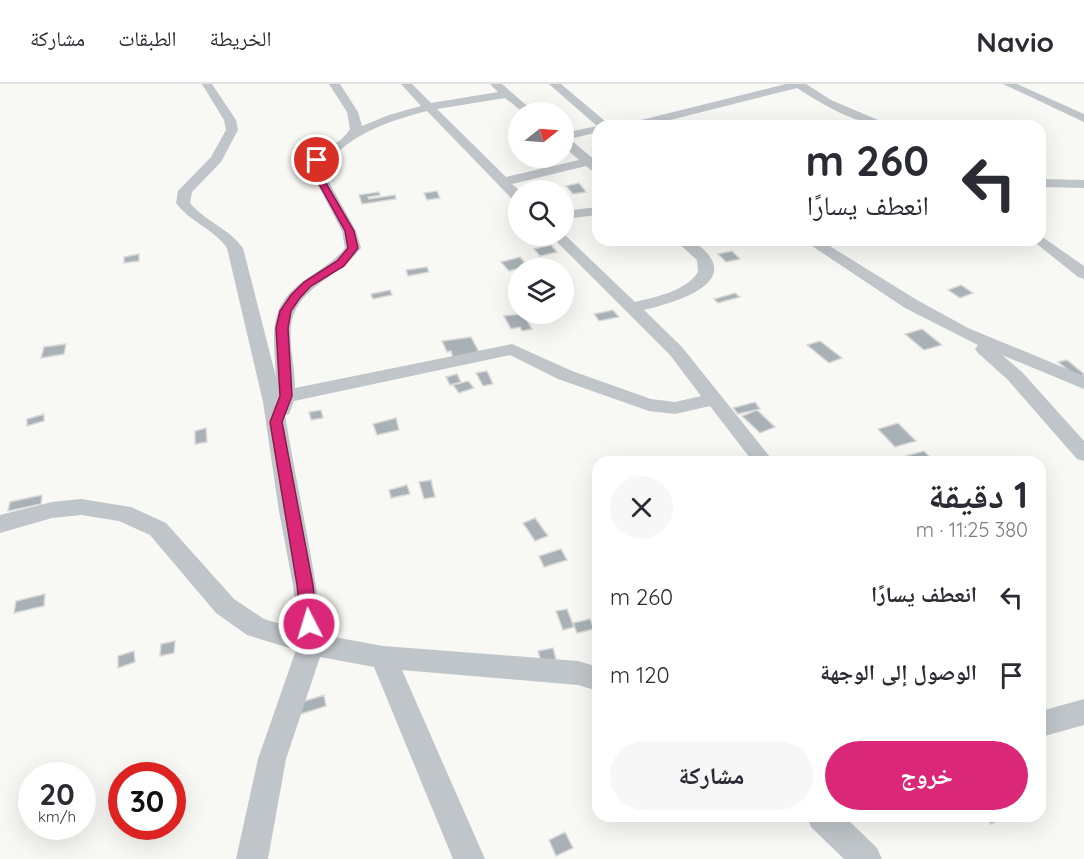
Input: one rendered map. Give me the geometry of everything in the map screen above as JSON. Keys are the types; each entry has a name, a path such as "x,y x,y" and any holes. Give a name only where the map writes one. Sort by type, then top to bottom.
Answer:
{"street":[{"path":"207,84 230,120 232,129 216,159 185,191 183,203 188,211 230,238 248,293 276,422 305,585 310,644 272,759 249,855"},
{"path":"334,84 358,121 356,133"},
{"path":"406,84 508,187"},
{"path":"495,84 517,102"},
{"path":"554,84 598,120"},
{"path":"657,120 799,84 827,102 871,120"},
{"path":"1008,84 1084,118"},
{"path":"276,422 286,396 282,351 282,328 286,311 308,284 341,263 353,248 349,231 316,173 315,163 356,133 393,117 429,107 506,93"},
{"path":"574,136 592,131"},
{"path":"574,147 592,161"},
{"path":"503,182 592,164"},
{"path":"1046,183 1084,184"},
{"path":"574,214 592,212"},
{"path":"1046,245 1084,274"},
{"path":"568,246 676,351 759,456"},
{"path":"632,309 695,287 704,278 707,269 706,261 689,246"},
{"path":"819,246 911,304 962,332 1084,383"},
{"path":"962,332 1015,376 1084,454"},
{"path":"286,396 512,349 565,375 649,405 675,408 715,399"},
{"path":"0,524 52,510 81,507 123,513 158,529 225,606 256,627 310,644 383,657 578,673 592,677"},
{"path":"383,657 469,859"},
{"path":"1046,723 1084,712"},
{"path":"828,822 866,859"}],"building":[{"path":"579,183 586,192 574,194 574,184"},
{"path":"437,191 440,198 427,200 424,193"},
{"path":"379,192 380,195 368,197 369,199 395,195 396,199 362,204 359,195"},
{"path":"552,246 557,252 540,256 534,249"},
{"path":"732,251 740,259 726,262 718,254"},
{"path":"139,254 139,261 124,263 124,257"},
{"path":"508,260 508,270 501,262"},
{"path":"427,267 429,272 408,276 406,270"},
{"path":"961,285 973,293 960,298 948,290"},
{"path":"390,290 392,295 373,299 371,294"},
{"path":"735,293 740,297 718,303 714,299"},
{"path":"613,310 619,317 599,321 594,314"},
{"path":"508,324 529,324 532,329 522,331 520,327 511,329"},
{"path":"922,329 942,345 924,350 905,334"},
{"path":"471,337 479,352 453,358 451,351 447,352 442,341"},
{"path":"820,341 842,358 829,363 807,345"},
{"path":"66,344 64,354 41,358 44,347"},
{"path":"1067,360 1084,375 1072,378 1068,370 1058,362"},
{"path":"487,371 493,384 483,386 476,373"},
{"path":"457,374 461,382 450,385 446,377"},
{"path":"468,381 474,388 459,393 453,385"},
{"path":"755,402 760,409 738,414 733,408"},
{"path":"321,410 323,418 311,420 309,412"},
{"path":"757,410 775,427 760,433 742,416"},
{"path":"44,414 44,421 27,426 27,419"},
{"path":"396,418 399,430 377,435 373,424"},
{"path":"898,423 916,441 895,447 878,429"},
{"path":"206,428 207,442 195,444 195,431"},
{"path":"924,451 929,456 906,456"},
{"path":"431,480 435,497 424,499 419,482"},
{"path":"407,485 410,494 391,498 389,490"},
{"path":"42,495 41,504 8,511 10,502"},
{"path":"535,518 548,536 535,541 523,523"},
{"path":"561,549 567,560 544,567 539,556"},
{"path":"45,594 44,606 14,613 16,601"},
{"path":"567,609 574,627 563,630 556,611"},
{"path":"590,619 592,629 577,633 573,623"},
{"path":"175,641 174,653 160,656 161,644"},
{"path":"553,648 556,659 541,662 538,651"},
{"path":"134,651 135,662 118,668 118,656"},
{"path":"324,695 326,706 298,715 296,704"},
{"path":"565,832 573,848 556,856 549,840"}],"route":[{"path":"309,624 305,585 290,511 276,422 286,396 282,328 286,311 295,297 308,284 341,263 353,248 349,231 316,173 314,166 317,160"}]}
